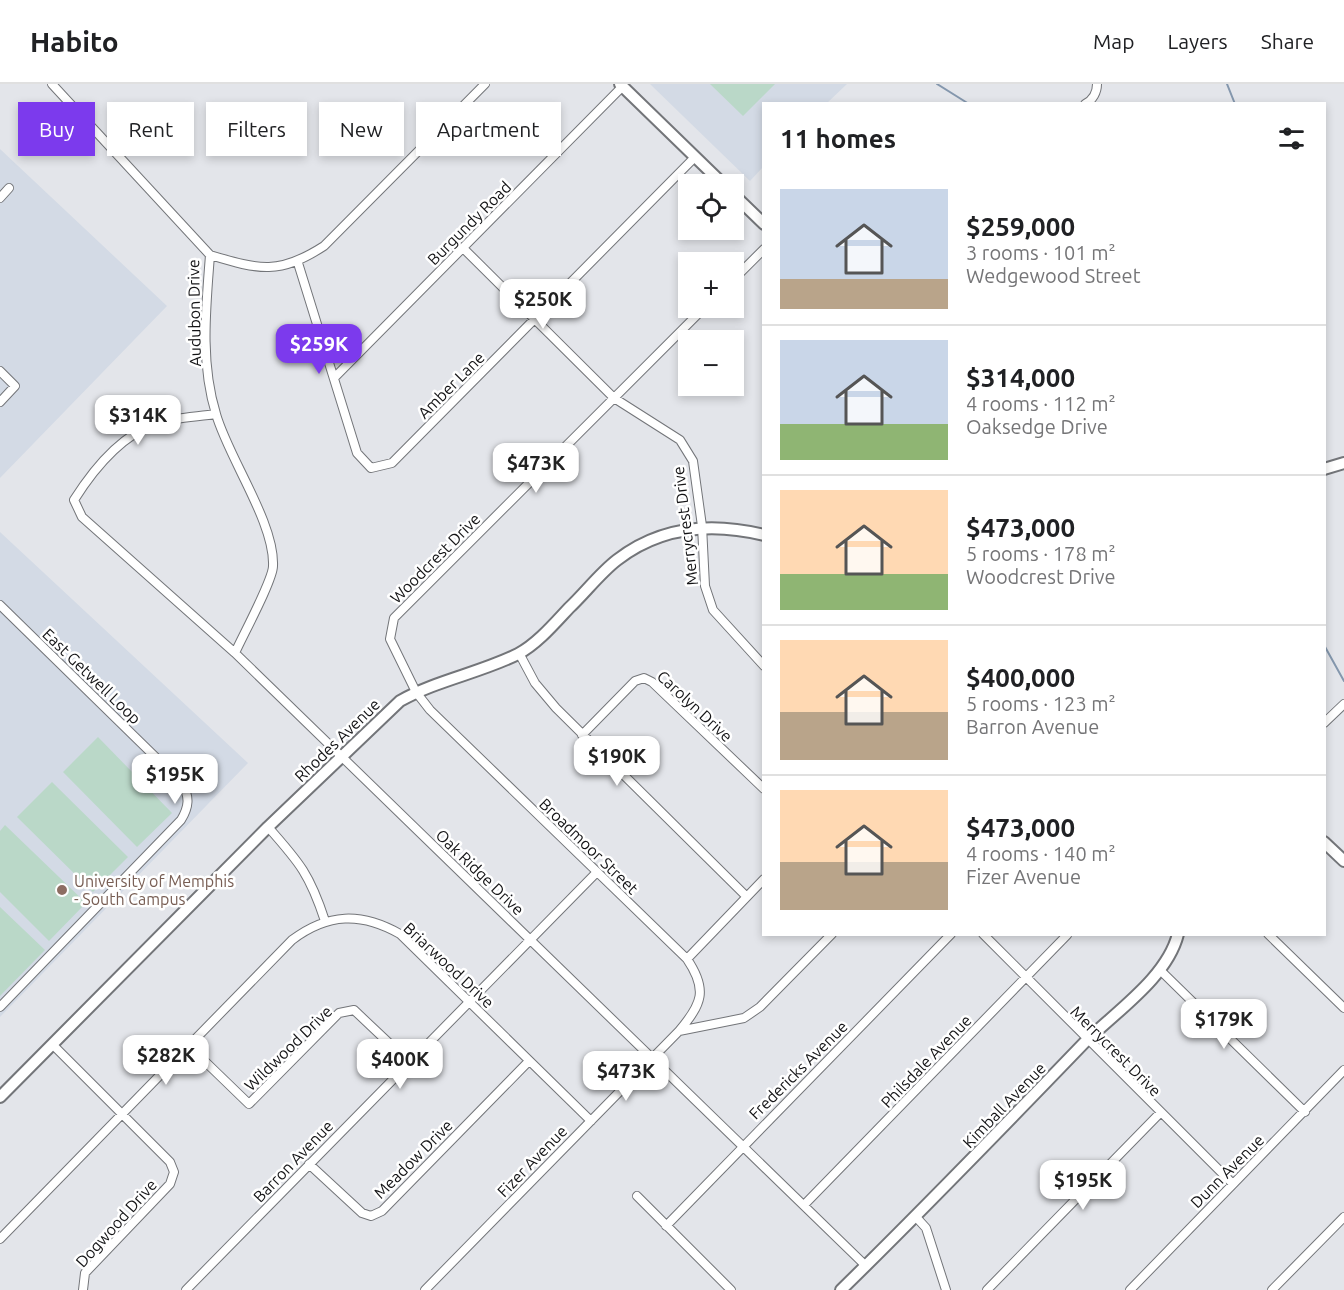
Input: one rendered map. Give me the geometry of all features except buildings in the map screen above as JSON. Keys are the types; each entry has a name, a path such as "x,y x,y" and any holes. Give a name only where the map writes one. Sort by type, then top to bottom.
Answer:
{"main road":[{"path":"622,85 713,174"},
{"path":"744,205 762,222"},
{"path":"1326,469 1344,463"},
{"name":"Rhodes Avenue","path":"0,1097 268,827 383,715 416,692 519,653 552,626 617,560 649,540 702,526 741,529 762,535"},
{"path":"1326,844 1344,861"},
{"name":"Kimball Avenue","path":"841,1290 1160,970 1174,950 1178,936"}],"street":[{"name":"Audubon Drive","path":"52,84 210,255 205,327 207,362 216,414 271,542 273,568 235,653"},
{"path":"210,255 252,267 277,267 298,263 324,246 485,84"},
{"name":"Burgundy Road","path":"334,378 622,85"},
{"path":"1090,102 1097,87"},
{"name":"Amber Lane","path":"334,378 357,453 371,468 392,463 696,157"},
{"path":"0,198 9,189"},
{"name":"Merrycrest Drive","path":"463,248 614,398 680,440 693,461 702,526 705,586 713,610 762,664"},
{"path":"744,269 762,251"},
{"path":"298,263 334,378"},
{"name":"Woodcrest Drive","path":"416,692 390,639 394,618 694,318"},
{"path":"0,371 15,386 0,402"},
{"name":"Oak Ridge Drive","path":"216,414 156,423 129,436 88,478 74,500 82,517 235,653 866,1266"},
{"name":"East Getwell Loop","path":"0,605 182,783 188,801 188,809 182,820 0,1007"},
{"path":"519,653 535,683 582,735 746,896"},
{"name":"Carolyn Drive","path":"582,735 635,681 644,678 652,682 762,787"},
{"name":"Broadmoor Street","path":"416,692 430,710 687,959 698,976 701,990 694,1013 679,1031"},
{"path":"1326,721 1343,704"},
{"path":"0,1239 292,940 309,927 325,921 312,881 297,859 268,827"},
{"name":"Barron Avenue","path":"186,1290 468,1000 597,872"},
{"path":"687,959 762,881"},
{"name":"Briarwood Drive","path":"325,921 356,918 380,923 400,934 591,1120"},
{"path":"679,1031 744,1017 760,1007 830,936"},
{"name":"Fredericks Avenue","path":"666,1226 949,936"},
{"name":"Merrycrest Drive","path":"985,936 1087,1041 1233,1184"},
{"name":"Philsdale Avenue","path":"804,1205 1066,936"},
{"path":"1270,936 1344,1008"},
{"path":"1160,970 1305,1112"},
{"name":"Wildwood Drive","path":"188,1045 249,1104 339,1013 354,1010 409,1062"},
{"name":"Fizer Avenue","path":"425,1290 679,1031"},
{"name":"Dogwood Drive","path":"53,1045 170,1162 174,1172 170,1184 85,1273 83,1290"},
{"name":"Meadow Drive","path":"309,1164 362,1213 371,1216 382,1211 529,1061"},
{"name":"Dunn Avenue","path":"1130,1290 1344,1070"},
{"path":"987,1290 1160,1113"},
{"path":"637,1196 731,1290"},
{"path":"916,1217 926,1228 946,1290"},
{"path":"1272,1290 1344,1217"}],"shaded area":[{"path":"650,84 847,84 828,102 762,102 762,168 750,181"},
{"path":"0,149 167,306 0,478"},
{"name":"University of Memphis - South Campus","path":"0,532 248,763 0,1017"}],"green space":[{"path":"710,84 775,84 743,116"},
{"path":"98,737 172,813 137,847 63,772"},
{"path":"52,782 128,857 93,892 17,817"},
{"path":"5,825 86,903 49,941 0,892 0,831"},
{"path":"0,907 45,950 0,996"}],"waterway":[{"path":"937,84 966,102"},
{"path":"1227,84 1234,102"},
{"path":"1326,649 1344,681"}],"place":[{"name":"University of Memphis - South Campus","path":"62,890"}]}
